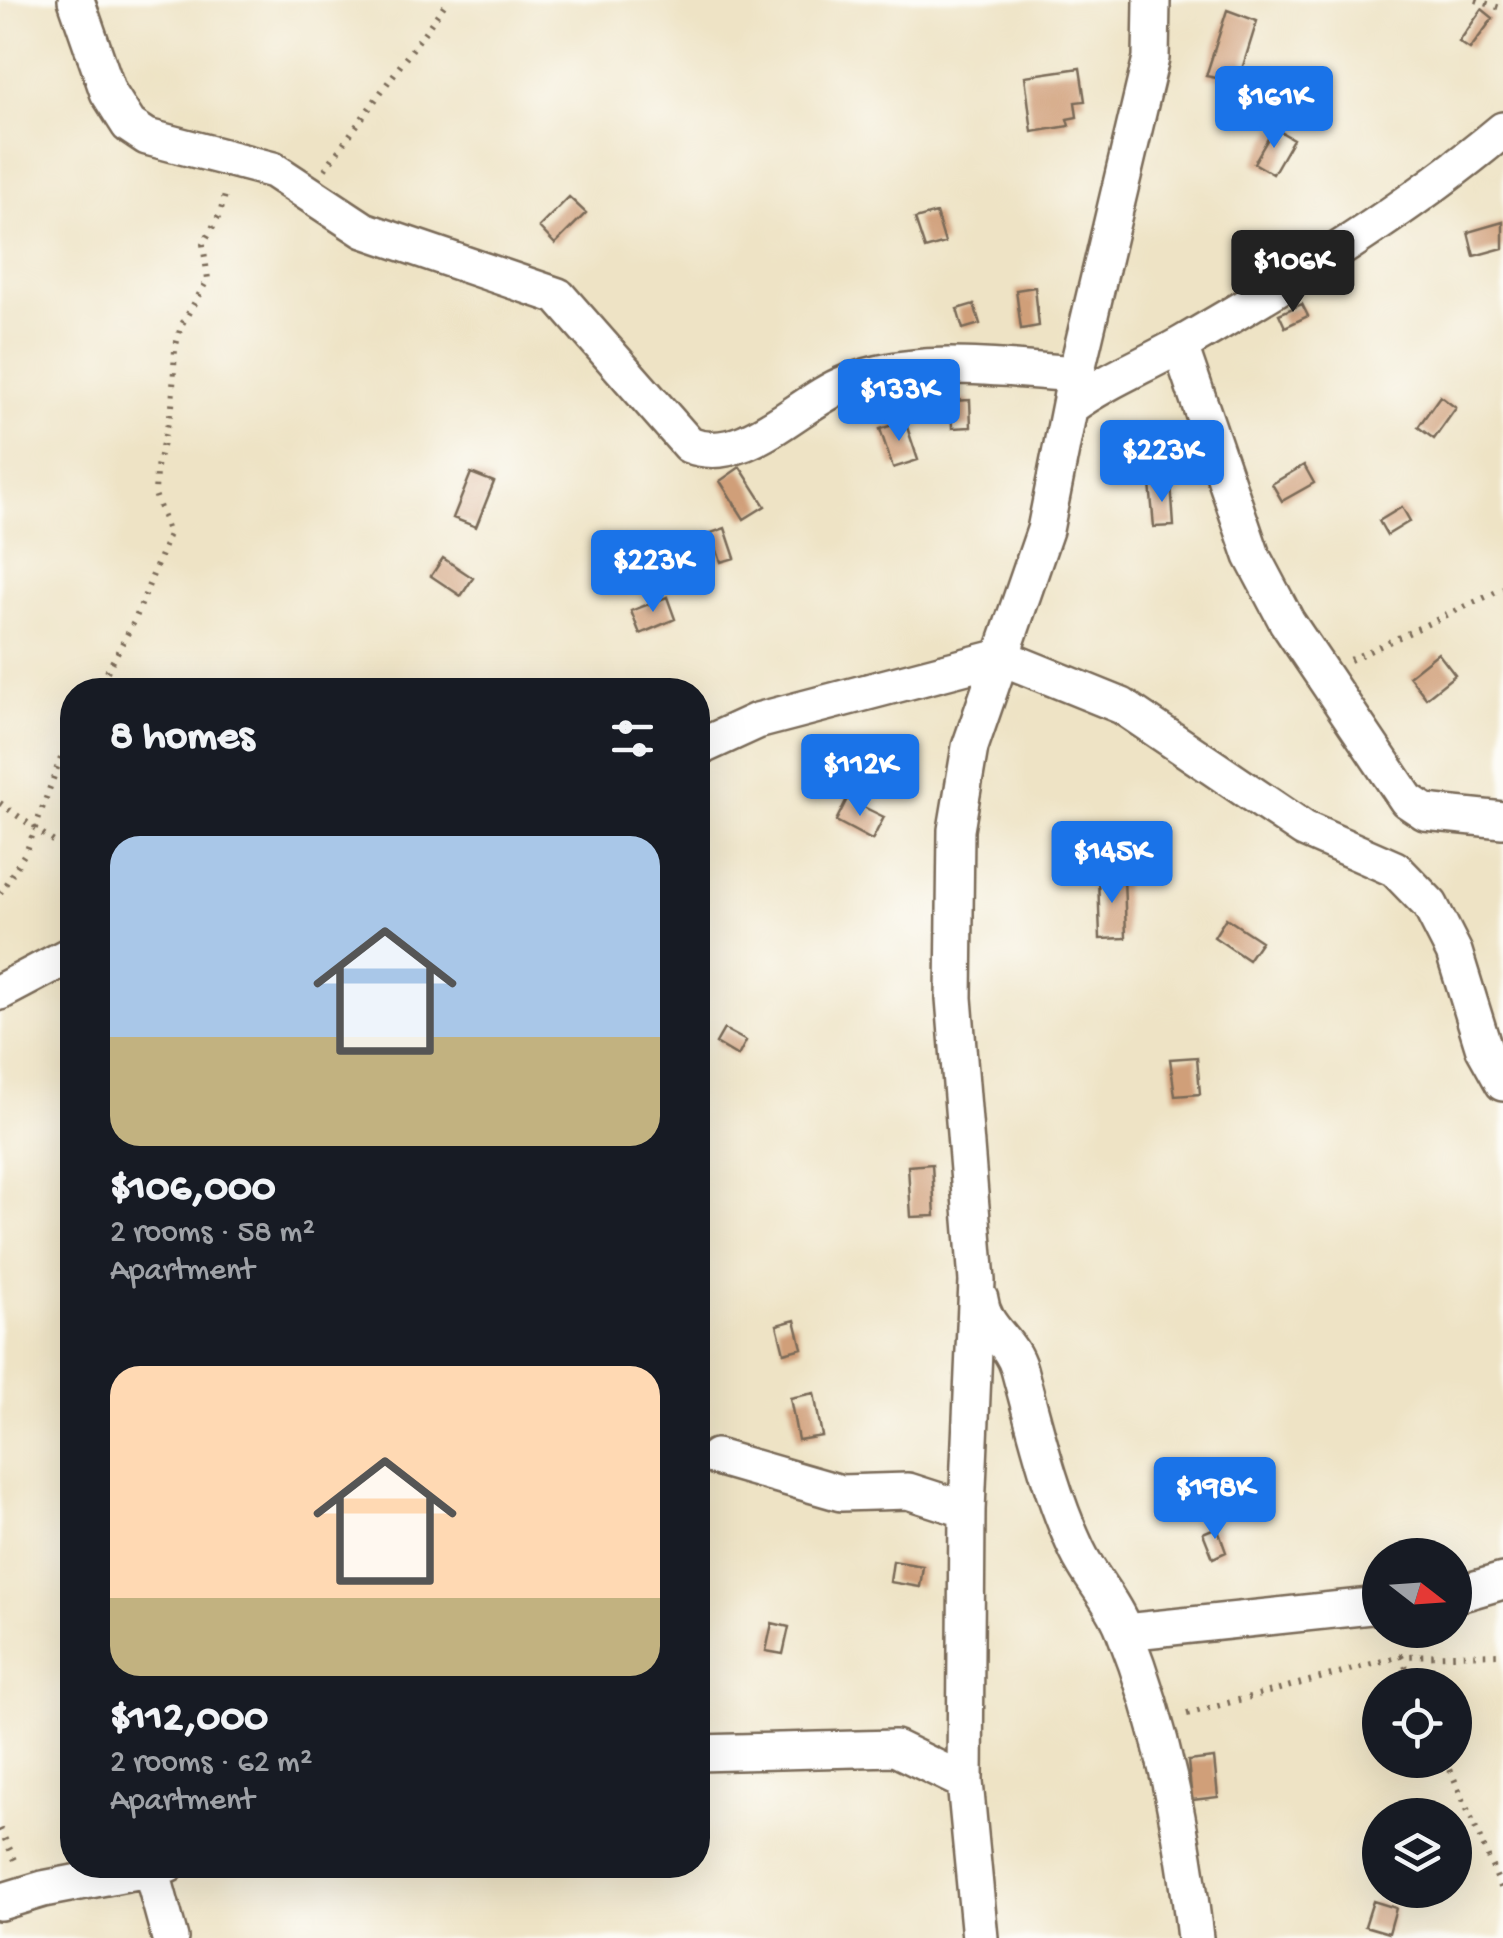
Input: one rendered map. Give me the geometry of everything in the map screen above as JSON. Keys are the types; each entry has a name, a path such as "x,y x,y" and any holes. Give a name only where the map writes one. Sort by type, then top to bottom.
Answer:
{"street":[{"path":"76,0 108,92 129,125 147,136 273,170 364,230 558,296 689,445 702,450 737,446 844,384 867,377 952,365 1073,390 1110,378 1180,346 1373,230 1503,130"},
{"path":"1152,0 1151,58 1073,390 1045,530 970,747 956,830 954,998 982,1318 1004,1340 1018,1364 1038,1448 1077,1551 1125,1632 1157,1722 1174,1789 1194,1938"},
{"path":"1180,346 1252,556 1287,622 1415,808 1503,820"},
{"path":"710,743 757,721 1001,657 1122,706 1304,829 1395,869 1430,906 1446,936 1470,993 1484,1049 1503,1084"},
{"path":"0,992 60,960"},
{"path":"977,1281 967,1510 965,1782 980,1938"},
{"path":"716,1457 841,1493 908,1491 967,1510"},
{"path":"1472,1590 1503,1580"},
{"path":"1125,1632 1362,1608"},
{"path":"710,1753 895,1748 965,1782"},
{"path":"0,1902 43,1888 99,1878"},
{"path":"162,1878 170,1938"}],"path":[{"path":"309,191 448,0"},
{"path":"1476,0 1503,10"},
{"path":"104,678 135,620 170,534 156,494 156,472 172,407 175,349 181,326 208,279 203,244 220,214 233,160"},
{"path":"1322,673 1503,589"},
{"path":"0,892 36,828 60,761"},
{"path":"0,803 60,845"},
{"path":"1157,1722 1400,1656 1503,1654"},
{"path":"1400,1656 1405,1668"},
{"path":"1454,1778 1503,1892"}],"building":[{"path":"1482,9 1493,18 1470,49 1459,42"},
{"path":"1227,10 1257,21 1238,82 1206,76"},
{"path":"1080,68 1085,101 1075,102 1077,117 1067,119 1069,126 1032,132 1025,76"},
{"path":"1274,128 1293,139 1273,174 1254,163"},
{"path":"569,197 586,213 555,244 539,227"},
{"path":"936,213 945,243 925,249 915,219"},
{"path":"1503,222 1503,248 1474,256 1468,232"},
{"path":"1035,287 1039,326 1021,329 1016,290"},
{"path":"974,304 980,324 963,329 957,309"},
{"path":"1302,304 1308,316 1285,327 1279,314"},
{"path":"1440,396 1456,408 1434,439 1418,427"},
{"path":"970,400 971,427 952,428 951,401"},
{"path":"905,421 918,460 893,468 880,429"},
{"path":"1304,465 1314,483 1282,501 1272,484"},
{"path":"740,467 765,506 744,519 720,481"},
{"path":"471,473 494,482 476,527 453,518"},
{"path":"1171,482 1174,526 1154,527 1150,484"},
{"path":"1402,507 1410,521 1387,535 1379,521"},
{"path":"725,528 735,558 721,562 711,533"},
{"path":"443,558 473,578 461,596 431,576"},
{"path":"667,597 675,619 640,634 631,611"},
{"path":"1438,653 1455,675 1426,698 1409,676"},
{"path":"847,799 884,817 872,840 836,821"},
{"path":"1124,874 1126,938 1100,939 1098,875"},
{"path":"1226,918 1261,941 1248,960 1214,937"},
{"path":"724,1029 746,1041 738,1056 716,1043"},
{"path":"1197,1057 1200,1094 1175,1096 1170,1059"},
{"path":"932,1164 935,1216 911,1217 908,1166"},
{"path":"795,1320 802,1348 784,1353 777,1325"},
{"path":"814,1393 822,1436 798,1440 790,1398"},
{"path":"1217,1527 1226,1552 1213,1558 1203,1533"},
{"path":"893,1561 923,1566 920,1587 890,1582"},
{"path":"772,1623 789,1627 783,1654 766,1651"},
{"path":"1214,1758 1218,1797 1192,1800 1188,1761"},
{"path":"1371,1908 1396,1908 1389,1933 1365,1926"}]}
